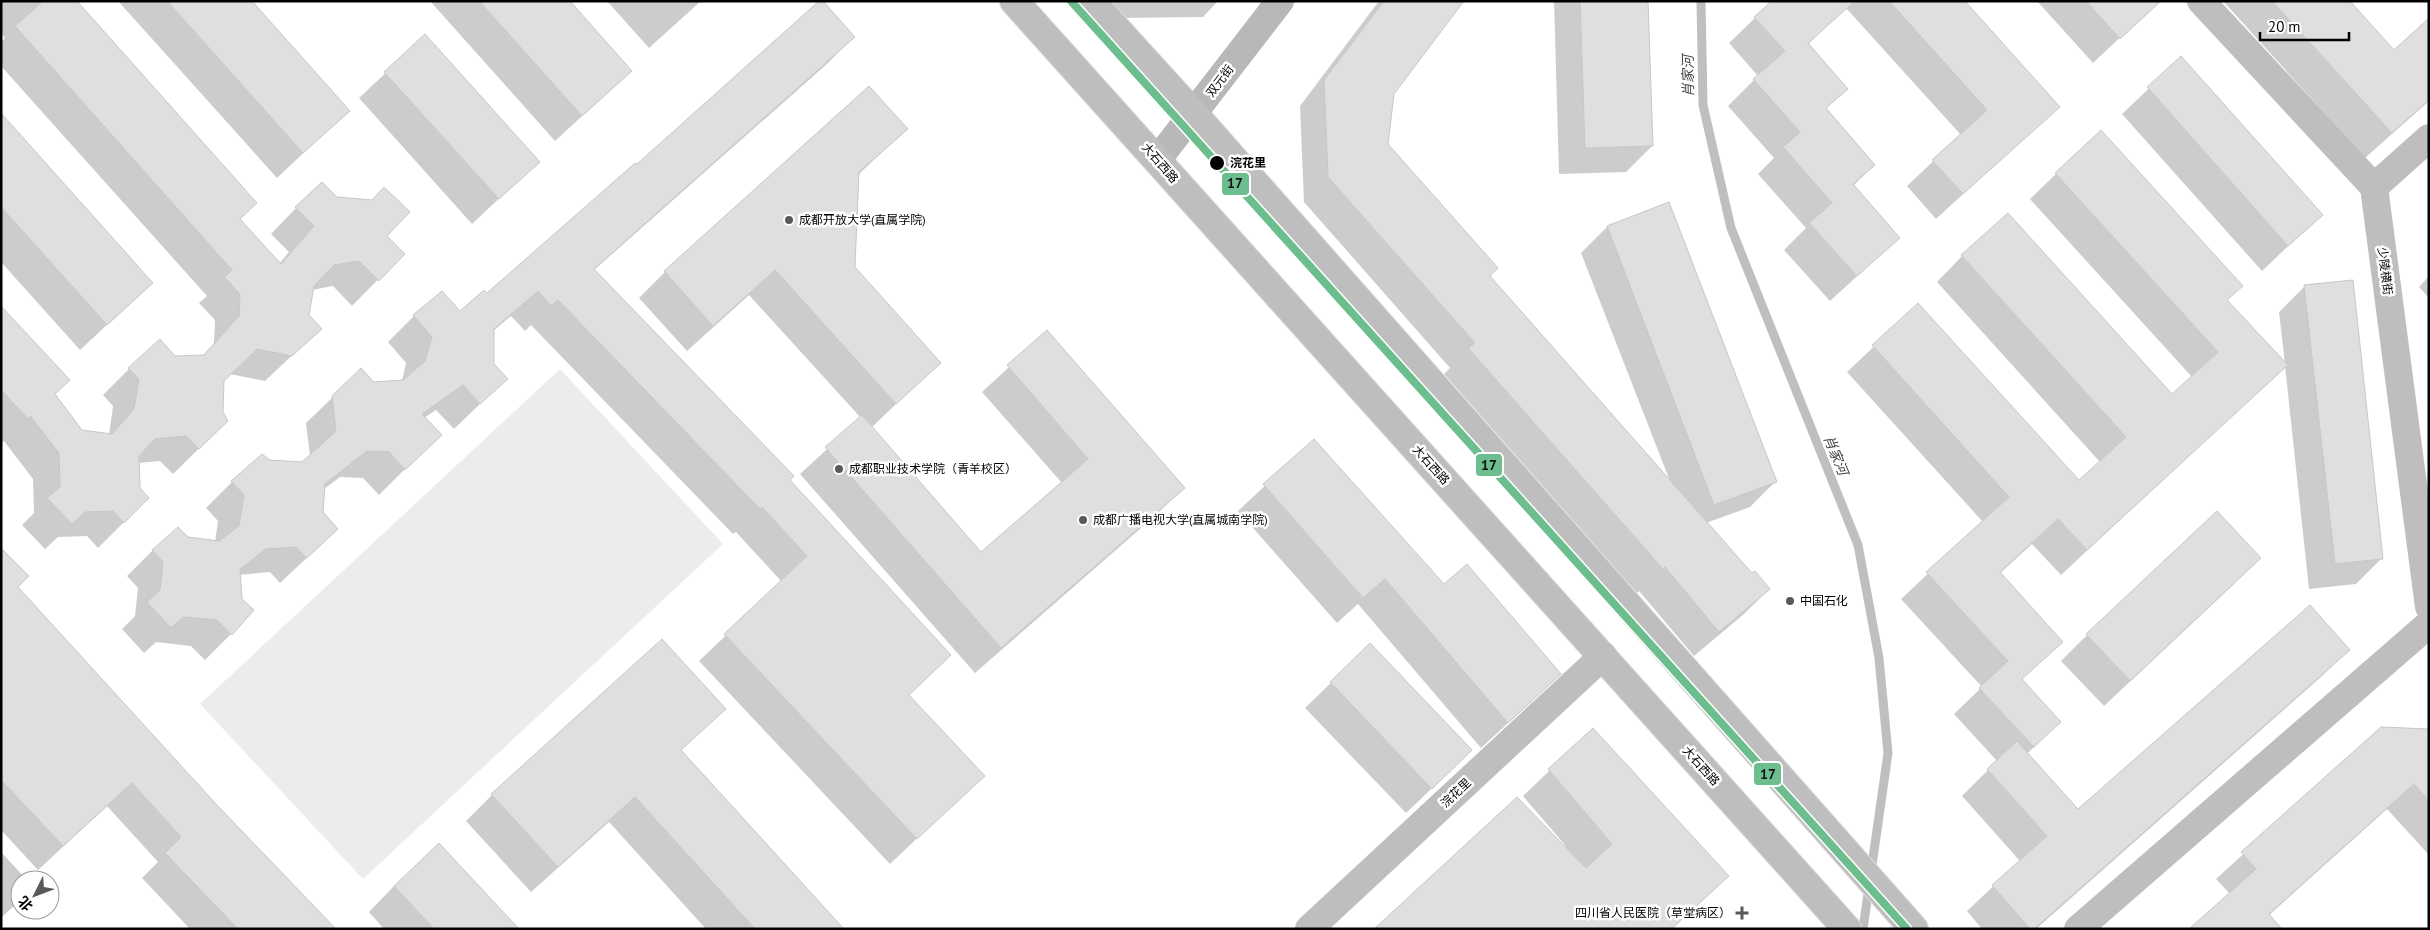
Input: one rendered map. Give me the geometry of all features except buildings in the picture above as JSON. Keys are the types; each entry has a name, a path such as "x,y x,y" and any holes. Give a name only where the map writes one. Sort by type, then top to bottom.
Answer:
{"main road":[{"name":"大石西路","path":"1014,1 1158,159 1847,929"},
{"path":"1091,1 1194,114 1827,832 1909,922"},
{"name":"双元街","path":"1158,159 1280,1"},
{"path":"2201,1 2374,187 2429,138"},
{"name":"少陵横街","path":"2374,187 2429,607"},
{"path":"2078,929 2429,624"},
{"name":"浣花里","path":"1309,929 1603,656"}],"shaded area":[{"path":"560,369 723,544 363,879 200,704"}],"waterway":[{"name":"肖家河","path":"1701,1 1703,105 1731,228 1858,545 1879,658 1888,753 1871,872"},
{"name":"肖家河","path":"1863,929 1869,887"}],"transit line":[{"name":"17","path":"1071,1 1907,929"}],"place":[{"name":"浣花里","path":"1217,163"},
{"name":"成都开放大学(直属学院)","path":"789,220"},
{"name":"成都职业技术学院（青羊校区）","path":"839,469"},
{"name":"成都广播电视大学(直属城南学院)","path":"1083,520"},
{"name":"中国石化","path":"1790,601"},
{"name":"四川省人民医院（草堂病区）","path":"1742,913"}]}
